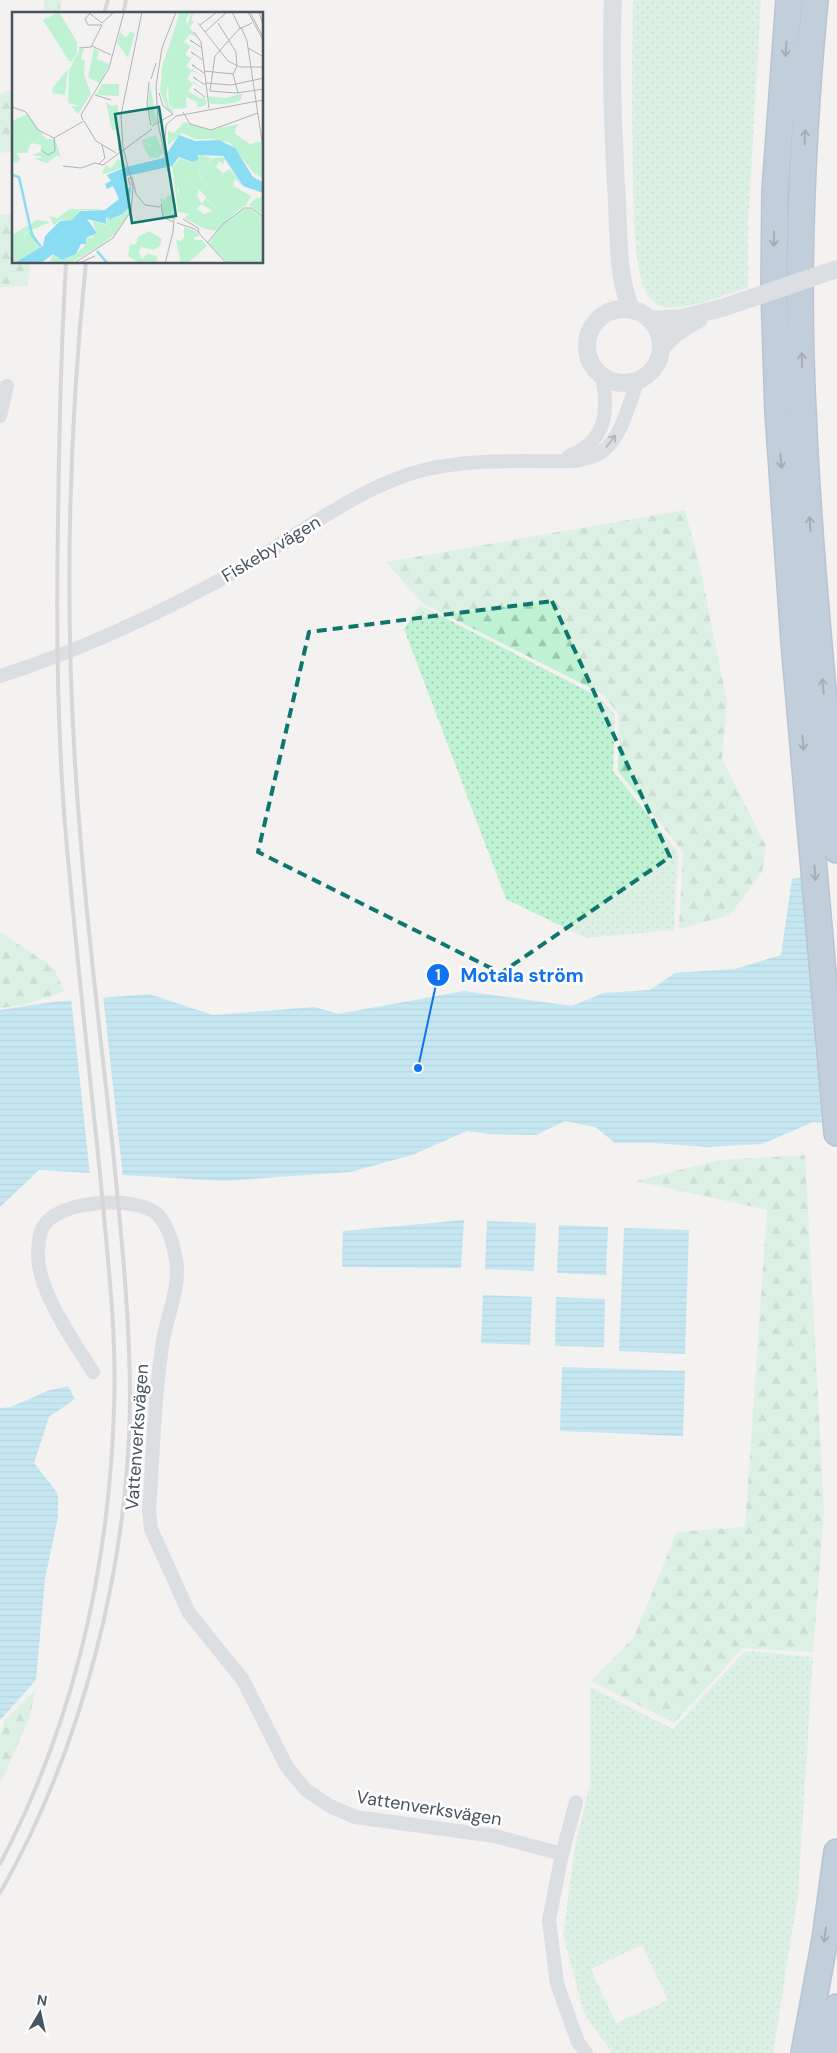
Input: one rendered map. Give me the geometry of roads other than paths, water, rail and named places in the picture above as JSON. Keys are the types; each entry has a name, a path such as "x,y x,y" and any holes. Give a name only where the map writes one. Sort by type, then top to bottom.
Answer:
{"highway":[{"path":"789,0 775,190 774,289 778,412 792,613 837,1133"},
{"path":"815,0 803,186 801,290 802,409 813,578 837,850"},
{"path":"828,750 837,722"},
{"path":"804,2053 825,1939 837,1852"},
{"path":"828,2053 837,2007"}],"street":[{"path":"613,0 611,50 612,114 621,278 631,309"},
{"path":"651,320 682,318 717,310 837,269"},
{"path":"608,312 621,278"},
{"path":"616,309 631,309 638,311 651,320 659,333 661,348 652,371 638,380 619,383 602,376 590,361 586,342 593,324 608,312 616,309"},
{"path":"661,348 677,332 717,310"},
{"name":"Fiskebyvägen","path":"551,462 579,452 591,445 597,435 603,423 605,407 602,376"},
{"name":"Fiskebyvägen","path":"0,676 71,650 176,602 238,570 374,488 399,477 455,464 575,461 590,458 603,451 612,442 638,380"},
{"path":"0,416 7,386"},
{"name":"Vattenverksvägen","path":"93,1372 64,1325 46,1289 38,1256 41,1235 44,1225 53,1216 67,1209 89,1205 132,1203 147,1208 158,1215 169,1231 177,1262 176,1281 162,1351 149,1512 151,1529 188,1613 243,1680 287,1767 306,1790 330,1806 355,1817 495,1836 562,1854"},
{"path":"576,1802 562,1854 549,1920 557,1984 578,2042 586,2053"}],"water":[{"path":"837,872 837,1124 813,1122 762,1144 707,1147 653,1143 615,1143 595,1127 565,1121 536,1135 488,1134 467,1131 412,1155 350,1172 223,1181 39,1170 0,1207 0,1010 52,1002 149,994 213,1015 315,1007 338,1014 464,991 572,1006 603,993 650,990 675,973 735,969 781,955 792,879"},
{"path":"464,1220 461,1268 342,1267 343,1231"},
{"path":"487,1221 536,1223 534,1271 485,1269"},
{"path":"559,1225 608,1227 606,1275 557,1273"},
{"path":"624,1228 689,1230 685,1354 619,1351"},
{"path":"483,1295 532,1297 530,1345 481,1343"},
{"path":"556,1297 605,1299 604,1347 555,1346"},
{"path":"562,1367 685,1371 683,1436 560,1431"},
{"path":"68,1386 75,1399 49,1417 34,1463 58,1494 58,1517 45,1579 36,1680 0,1720 0,1408 11,1407 47,1391"}],"railway":[{"path":"105,12 108,0"},
{"path":"123,12 126,0"},
{"path":"0,1864 26,1810 48,1756 67,1700 83,1643 95,1586 104,1527 111,1468 114,1409 115,1380 111,1292 77,956 60,749 57,561 60,392 66,264"},
{"path":"0,1893 29,1837 55,1778 77,1717 95,1654 110,1590 121,1526 127,1462 130,1368 124,1274 113,1150 82,861 71,680 71,471 86,264"}],"place":[{"name":"Motala ström","path":"418,1068"}]}
